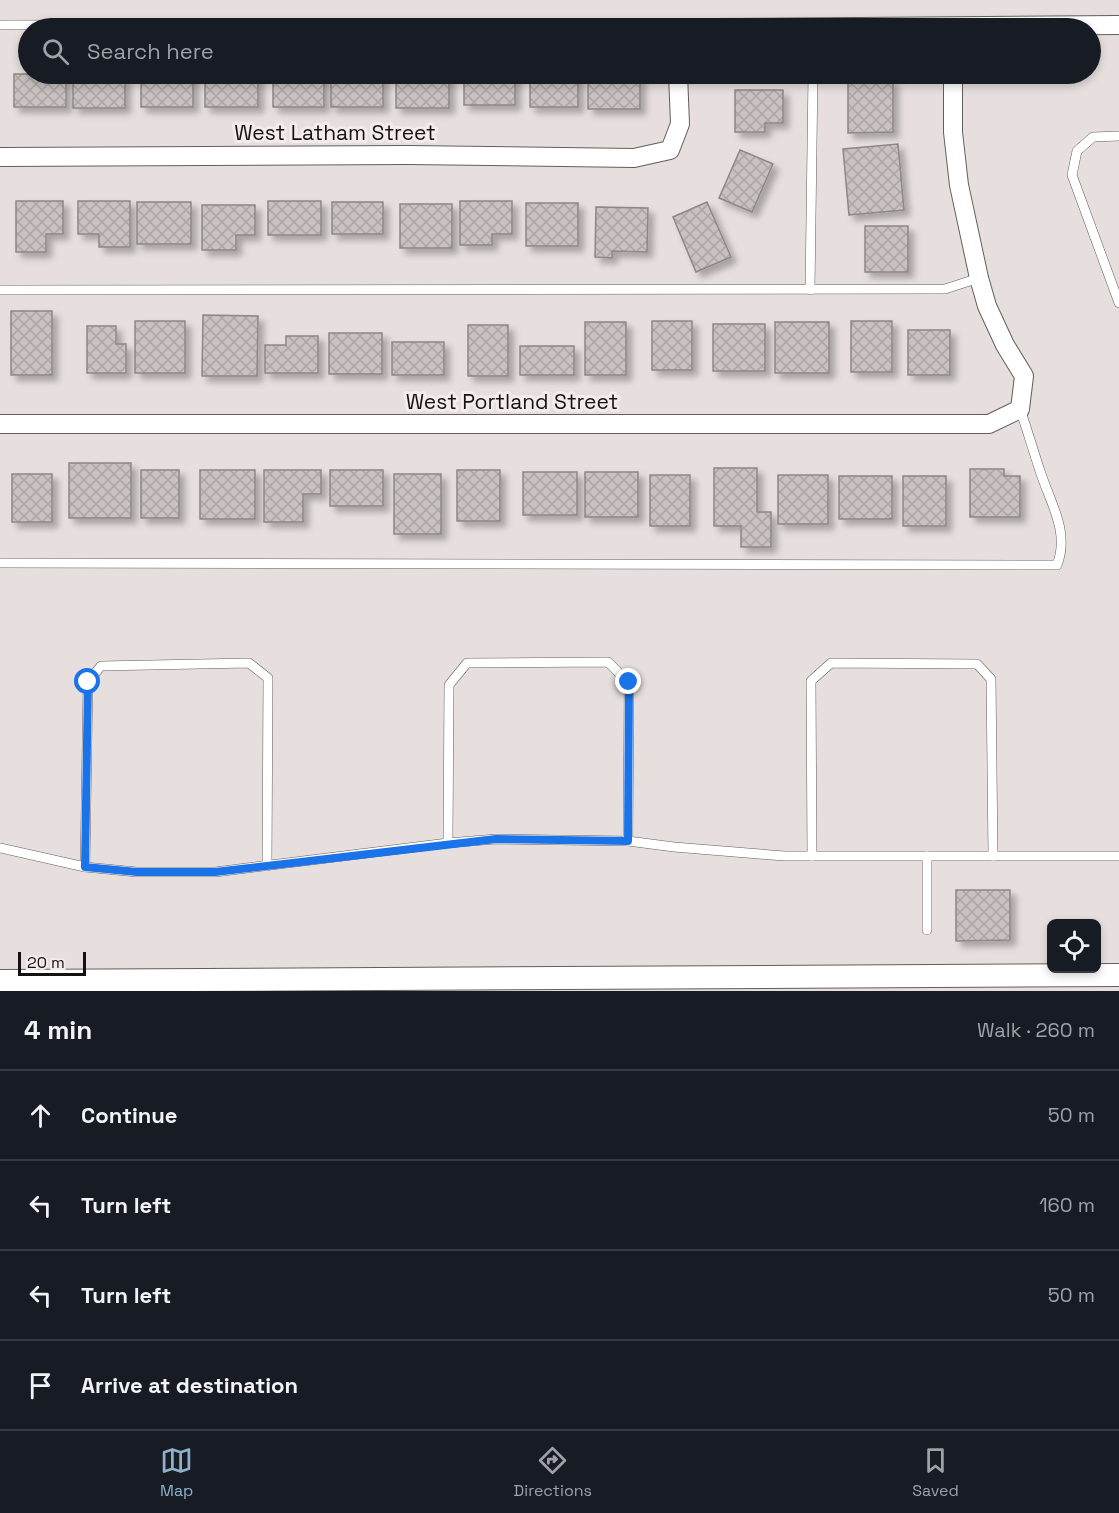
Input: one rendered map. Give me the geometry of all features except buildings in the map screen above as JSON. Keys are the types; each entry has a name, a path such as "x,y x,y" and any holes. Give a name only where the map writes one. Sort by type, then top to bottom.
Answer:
{"street":[{"path":"1101,25 1119,25"},
{"name":"West Latham Street","path":"0,157 408,155 634,158 670,150 680,124 678,84"},
{"path":"953,84 953,132 959,185 987,306 1024,376 1020,409"},
{"name":"West Portland Street","path":"0,424 989,424 1020,409"},
{"path":"0,981 569,985 1107,980"}],"lane":[{"path":"0,25 18,25"},
{"path":"810,290 813,84"},
{"path":"1119,136 1093,136 1077,151 1072,176 1119,303"},
{"path":"0,290 945,289 979,278"},
{"path":"0,563 1057,564 1062,553 1059,518 1040,474 1020,409"},
{"path":"448,843 449,685 466,663 608,662 629,682 628,841"},
{"path":"85,867 88,682 101,666 249,663 268,678 267,866"},
{"path":"812,856 811,681 831,663 977,664 991,679 993,856"},
{"path":"0,848 85,867 137,872 215,872 496,839 628,841 674,848 812,856 1119,856"},
{"path":"927,856 927,930"}],"route":[{"path":"88,682 85,867 137,872 215,872 496,839 628,841 629,682"}]}
